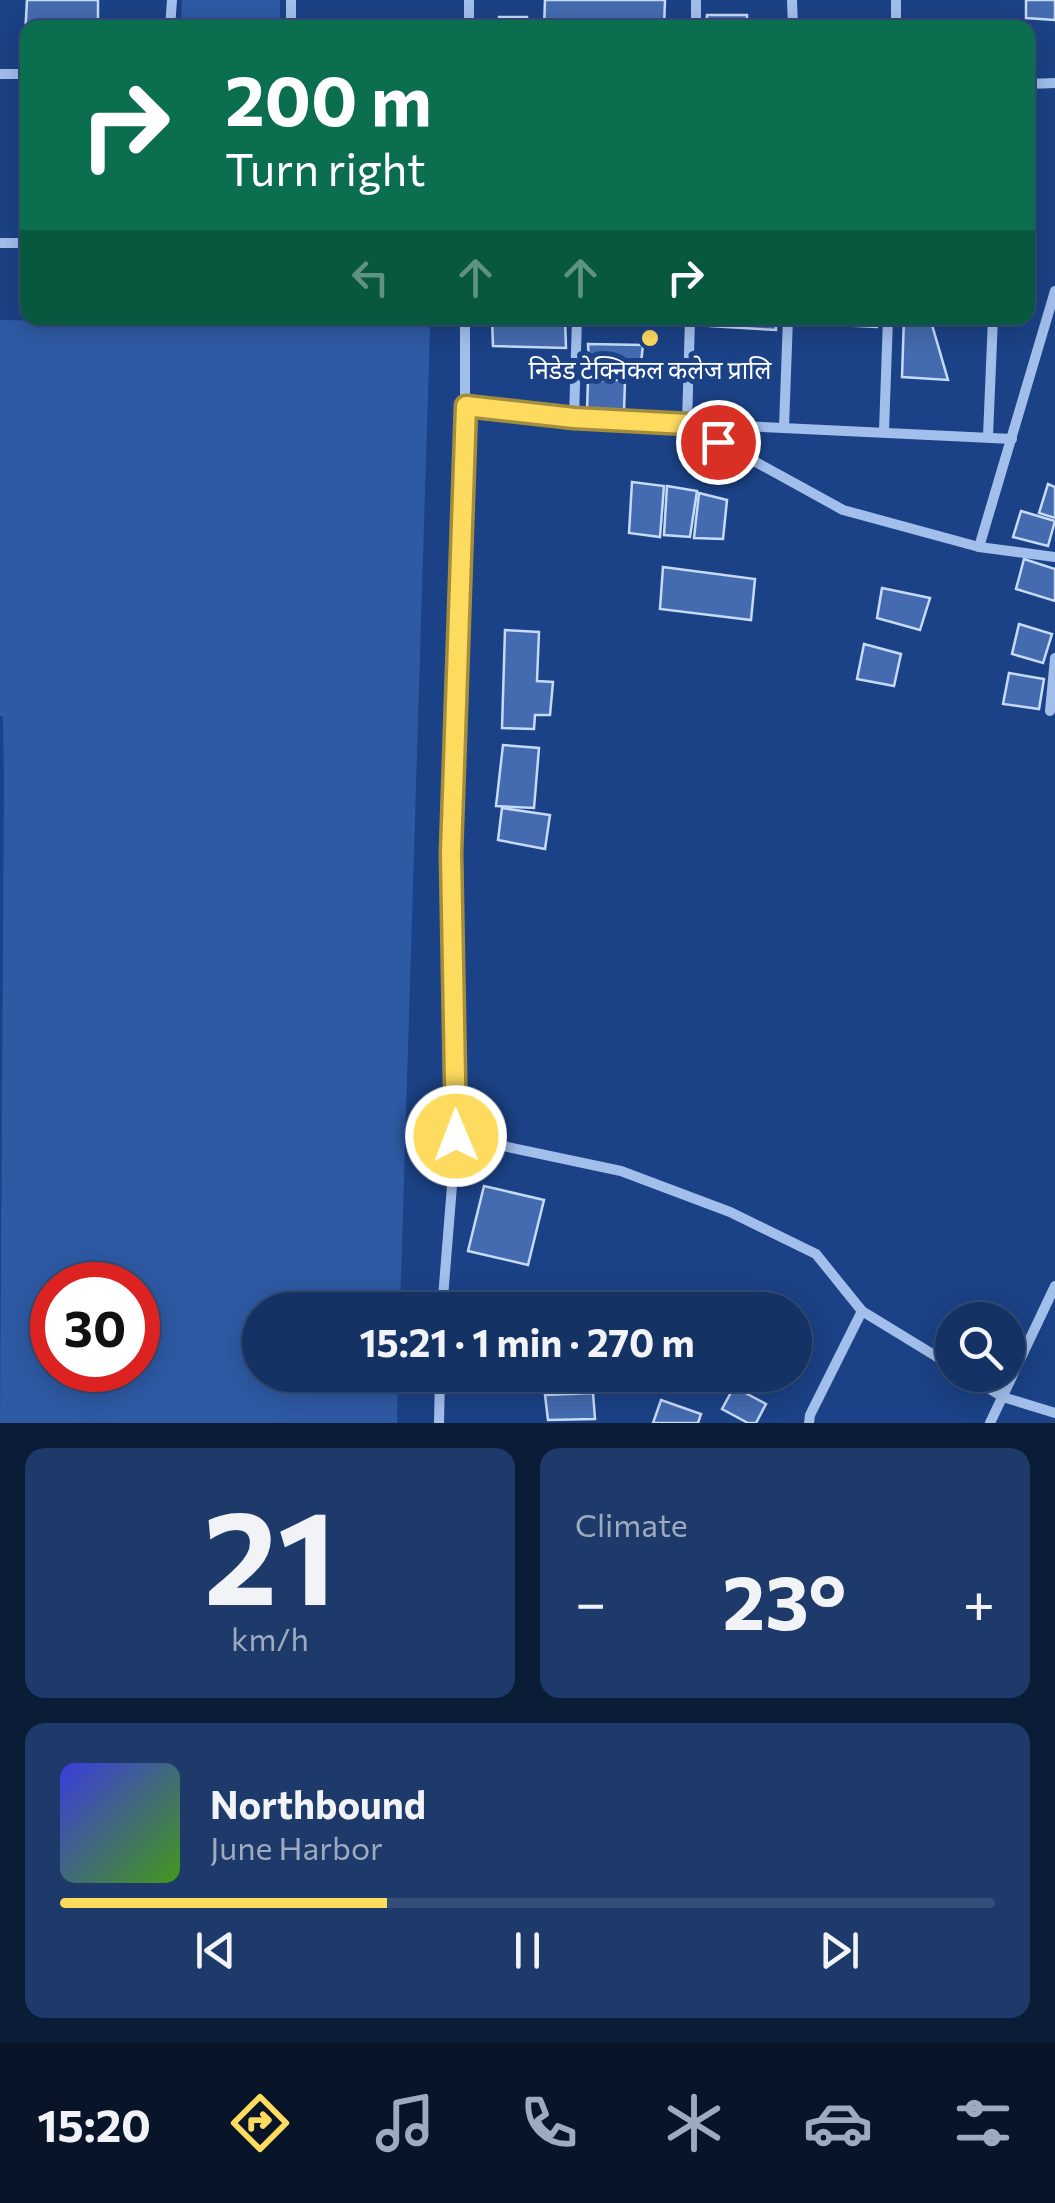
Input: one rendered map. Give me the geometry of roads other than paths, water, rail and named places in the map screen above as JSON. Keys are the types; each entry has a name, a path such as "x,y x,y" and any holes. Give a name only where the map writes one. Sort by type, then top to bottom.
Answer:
{"street":[{"path":"980,548 1055,291"},
{"path":"443,1292 456,1136 451,853 466,406 465,325"},
{"path":"574,418 577,325"},
{"path":"687,424 690,325"},
{"path":"784,427 788,325"},
{"path":"884,432 888,325"},
{"path":"988,436 993,325"},
{"path":"466,406 574,418 1012,439"},
{"path":"687,424 843,510 980,548 1055,558"},
{"path":"1050,711 1055,658"},
{"path":"456,1136 621,1172 730,1212 816,1254 862,1310 935,1355"},
{"path":"990,1423 1055,1286"},
{"path":"808,1423 862,1310"},
{"path":"439,1423 440,1392"},
{"path":"996,1392 1055,1413"}],"place":[{"name":"निडेड टेक्निकल कलेज प्रालि","path":"650,338"}]}
